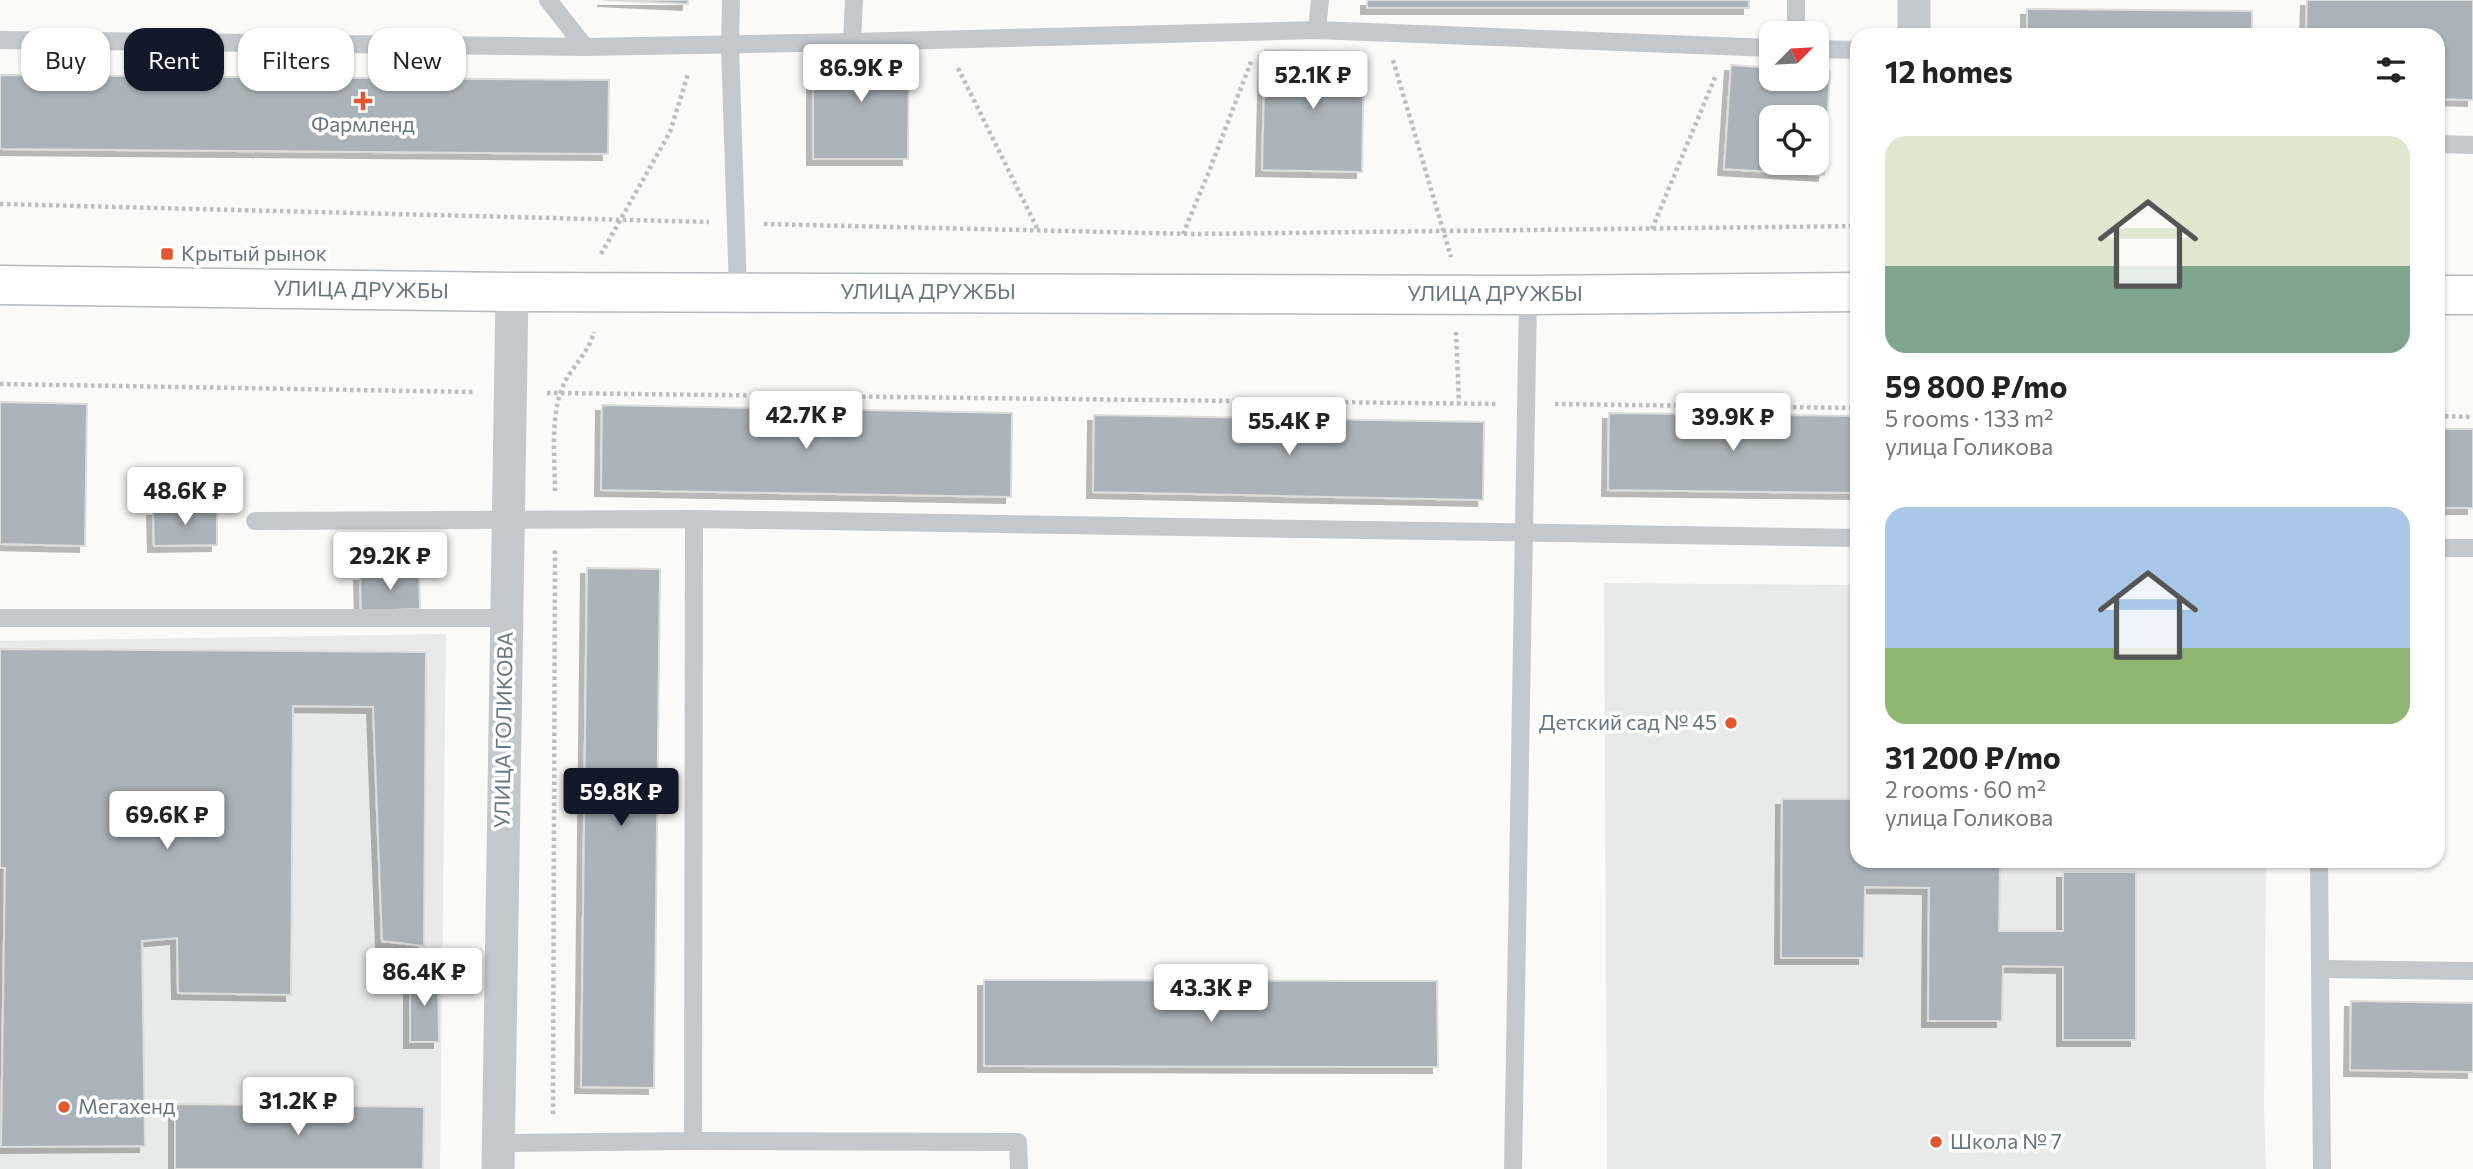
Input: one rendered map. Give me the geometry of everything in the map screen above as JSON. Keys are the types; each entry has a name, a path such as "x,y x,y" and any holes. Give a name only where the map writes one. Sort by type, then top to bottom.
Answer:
{"main road":[{"name":"УЛИЦА ДРУЖБЫ","path":"0,285 512,292 1528,295 1850,292"},
{"path":"2445,295 2473,295"}],"street":[{"path":"1914,0 1914,28"},
{"name":"УЛИЦА ГОЛИКОВА","path":"498,1156 512,292"}],"lane":[{"path":"548,0 585,47"},
{"path":"730,0 737,291"},
{"path":"852,43 854,0"},
{"path":"1317,30 1320,0"},
{"path":"1796,0 1796,21"},
{"path":"0,40 585,47 730,46 1317,30 1759,48"},
{"path":"1829,50 1850,50"},
{"path":"2445,144 2473,145"},
{"path":"1513,1169 1528,295"},
{"path":"255,521 694,519 1850,538"},
{"path":"693,1141 694,519"},
{"path":"2445,548 2473,548"},
{"path":"0,618 505,618"},
{"path":"2319,868 2322,1169"},
{"path":"2320,969 2473,971"},
{"path":"498,1156 553,1142 1018,1142 1018,1169"}],"path":[{"path":"1183,234 1262,32"},
{"path":"1385,33 1446,231 1455,270"},
{"path":"944,40 1038,230"},
{"path":"598,261 670,132 697,46"},
{"path":"1652,229 1728,47"},
{"path":"0,204 1183,234 1850,226"},
{"path":"553,1142 555,412 563,387 592,342 597,321"},
{"path":"1456,324 1459,403"},
{"path":"0,384 1850,408"},
{"path":"2445,416 2473,416"}],"shaded area":[{"name":"Детский сад № 45","path":"1604,583 1850,585 1850,868 2266,868 2266,1169 1607,1169"},
{"path":"446,634 440,1169 0,1169 0,641"}],"building":[{"path":"603,0 688,0 688,4"},
{"path":"1367,0 1749,0 1749,8 1367,8"},
{"path":"2307,0 2473,0 2473,100 2445,99 2445,28 2306,28"},
{"path":"2027,9 2252,11 2252,28 2027,28"},
{"path":"813,49 909,49 908,159 813,159"},
{"path":"1265,50 1364,52 1362,172 1262,170"},
{"path":"1731,65 1759,67 1759,91 1829,91 1828,105 1759,105 1759,171 1724,169"},
{"path":"0,75 21,75 21,91 110,91 110,76 124,76 124,91 224,91 224,77 238,77 238,91 354,91 354,78 368,78 368,91 466,91 466,79 609,80 608,154 0,149"},
{"path":"0,402 87,404 85,546 0,544"},
{"path":"602,405 1012,413 1011,497 601,490"},
{"path":"1609,413 1850,416 1850,493 1608,490"},
{"path":"1094,415 1484,422 1483,500 1093,492"},
{"path":"2445,429 2473,429 2473,508 2445,508"},
{"path":"217,509 217,545 154,546 153,510"},
{"path":"587,568 660,569 654,1088 581,1087"},
{"path":"419,573 420,609 361,611 360,575"},
{"path":"0,649 426,652 424,946 382,941 373,707 293,706 291,995 178,993 177,938 142,941 145,1146 1,1147 5,868 0,868"},
{"path":"1782,799 1850,799 1850,868 2000,868 1999,931 2063,931 2063,872 2136,872 2136,1040 2063,1040 2063,967 2003,966 2002,1021 1928,1021 1929,888 1865,887 1864,958 1781,958"},
{"path":"410,973 438,973 439,1042 410,1042"},
{"path":"984,980 1437,981 1438,1067 984,1066"},
{"path":"2351,1001 2473,1003 2473,1072 2350,1070"},
{"path":"175,1104 424,1107 423,1169 175,1169"}],"place":[{"name":"Фармленд","path":"363,101"},
{"name":"Крытый рынок","path":"167,254"},
{"name":"Детский сад № 45","path":"1731,723"},
{"name":"Мегахенд","path":"64,1107"},
{"name":"Школа № 7","path":"1936,1142"}]}
